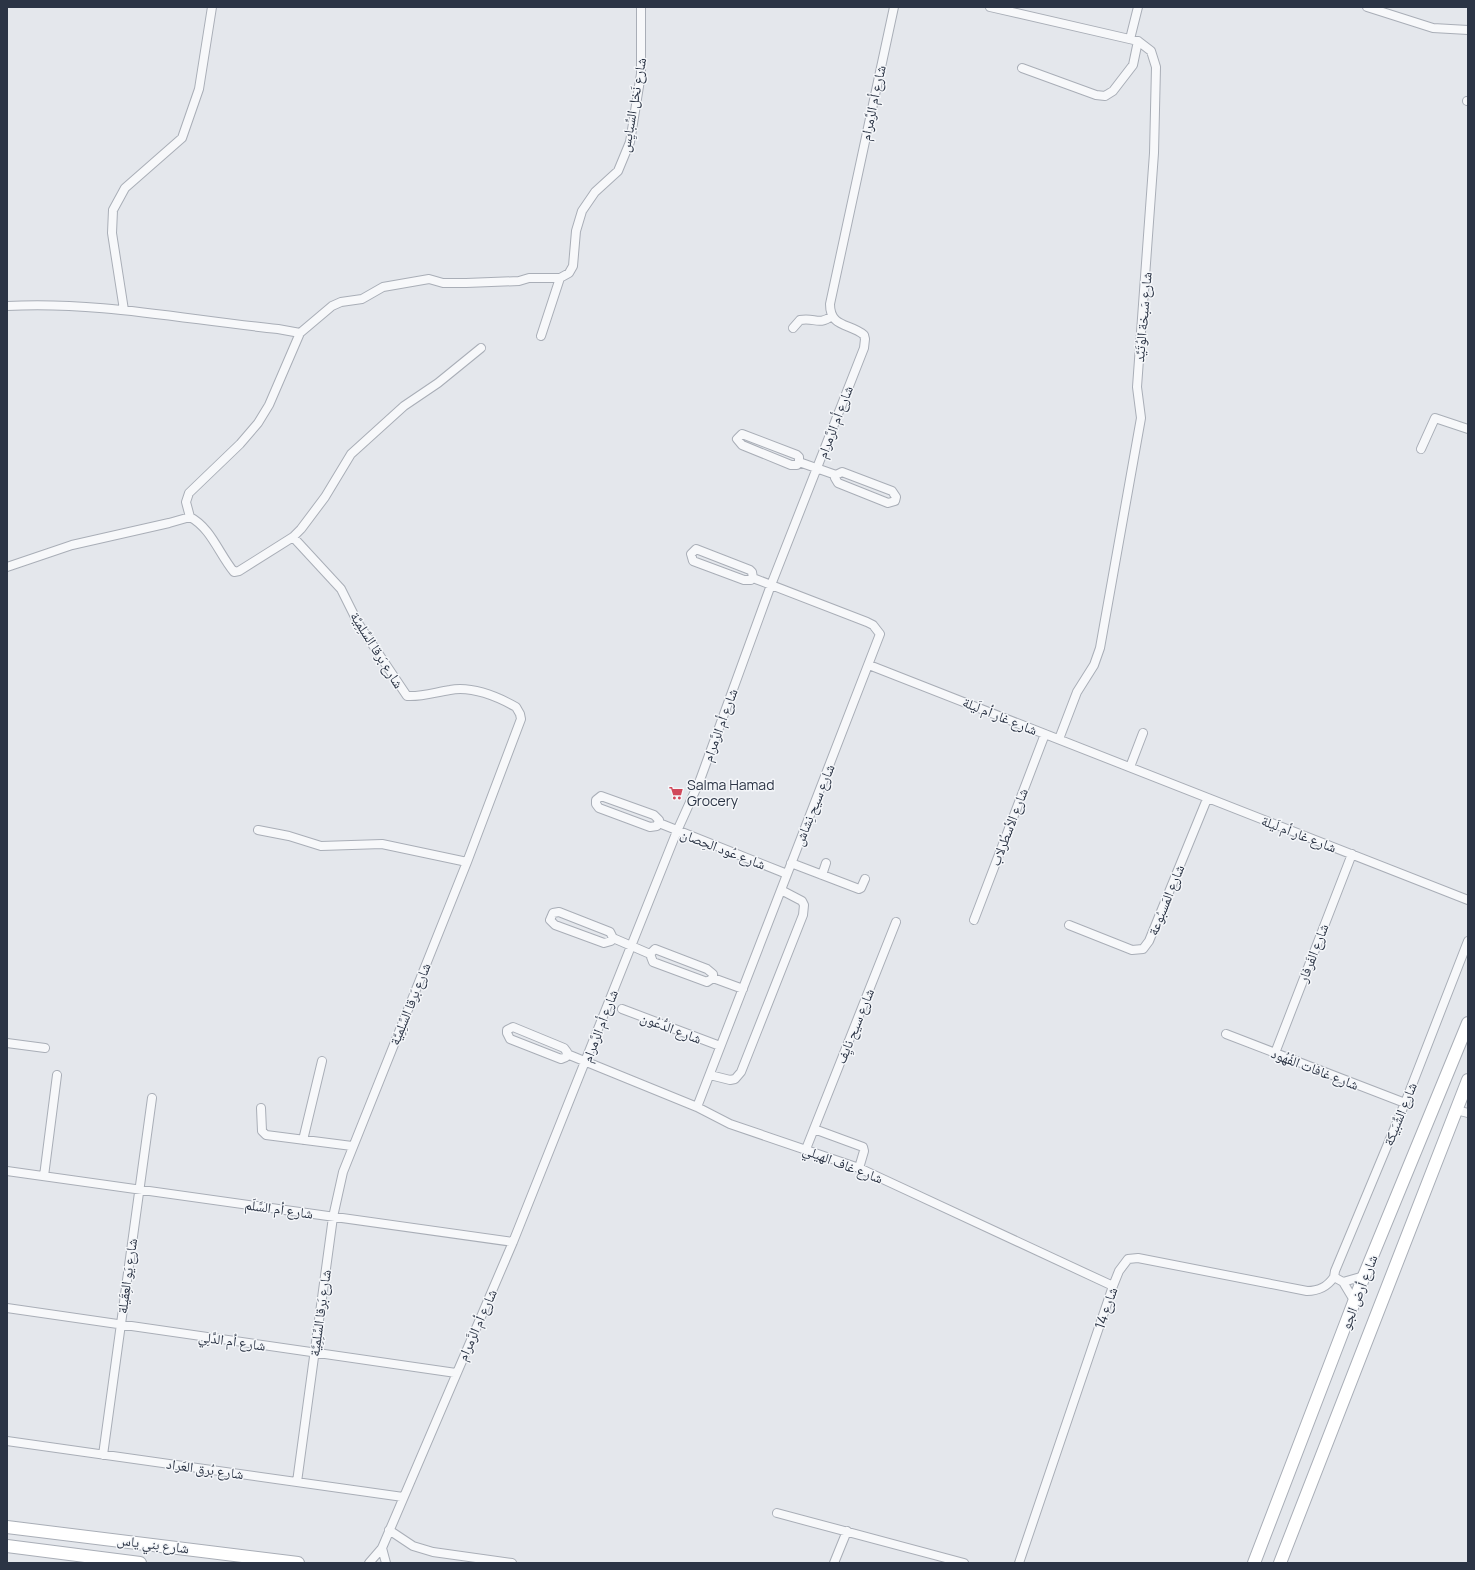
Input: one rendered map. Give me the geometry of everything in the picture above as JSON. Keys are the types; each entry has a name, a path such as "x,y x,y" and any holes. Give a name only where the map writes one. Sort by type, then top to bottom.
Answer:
{"main road":[{"name":"شارع أرض الجو","path":"1254,1563 1364,1276 1468,1023"},
{"name":"شارع أرض الجو","path":"1280,1563 1468,1080"},
{"name":"شارع بني ياس","path":"7,1527 298,1563"},
{"name":"شارع بني ياس","path":"7,1546 140,1563"}],"street":[{"path":"124,310 112,233 113,210 118,198 130,183 182,138 199,89 212,7"},
{"name":"شارع نَخل السِّبايِس","path":"560,278 569,273 573,266 576,231 582,211 595,192 618,171 630,142 641,74 641,7"},
{"name":"شارع أم الرَّمرام","path":"369,1563 382,1548 513,1242 677,831 700,780 771,585 864,348 865,339 860,332 836,321 832,316 830,311 831,298 894,7"},
{"name":"شارع سَبخة الوُتَيِّد","path":"990,7 1134,40 1151,50 1156,67 1154,167 1137,387 1141,418 1100,648 1094,665 1077,692 1059,739"},
{"path":"1022,68 1096,95 1105,96 1113,91 1133,65 1138,7"},
{"path":"1367,7 1433,28 1468,30"},
{"path":"190,517 186,502 189,493 240,444 258,423 269,405 300,333 332,306 341,302 362,299 383,287 429,280 466,283 519,281 529,278 560,278 540,336"},
{"path":"7,306 49,305 124,310 300,333"},
{"path":"793,328 800,320 825,322 832,316"},
{"path":"7,567 72,545 190,517 198,521 207,531 234,572 239,572 293,537 301,529 325,497 351,454 404,406 438,383 481,348"},
{"path":"1421,449 1435,418 1468,429"},
{"path":"746,434 797,455 799,457 799,462 794,466 742,445 739,443 739,436 746,434"},
{"path":"799,462 836,475 842,472 892,491 895,494 895,501 888,503 838,483 835,478 836,475"},
{"name":"شارع بَرقا السِّلِمِيَّة","path":"293,537 341,589 358,624 407,696 419,696 451,689 467,689 510,704 516,707 520,714 518,727 467,862 352,1146 343,1172 333,1217 297,1482"},
{"name":"شارع سيح نِشاش","path":"697,1107 880,634 873,625 771,585 753,578 751,580 744,580 693,561 691,554 693,551 700,549 750,570 753,578"},
{"name":"شارع غار أم لَيلة","path":"869,665 1059,739 1207,799 1468,900"},
{"path":"1130,768 1143,733"},
{"name":"شارع الأسطُرلاب","path":"974,920 1044,734"},
{"name":"شارع عُود الحِصان","path":"659,824 657,817 633,807 604,796 601,796 596,800 596,804 599,808 650,827 657,826 659,824 787,874"},
{"name":"شارع المَسبُوعة","path":"1069,926 1132,950 1143,949 1149,941 1207,799"},
{"path":"258,830 289,836 321,846 382,844 467,862"},
{"name":"شارع الفَرفار","path":"1274,1053 1352,854"},
{"path":"791,863 859,889 865,879"},
{"path":"822,875 826,863"},
{"path":"710,1075 730,1080 735,1079 741,1072 803,915 804,905 802,901 781,890"},
{"path":"612,938 608,943 604,943 555,925 550,920 551,916 553,913 559,912 610,932 612,938 650,954"},
{"name":"شارع سيح نايِف","path":"806,1149 896,922"},
{"name":"شارع الشِّبَيكة","path":"1334,1277 1335,1271 1405,1103 1468,941"},
{"path":"655,949 658,949 707,969 713,974 713,978 707,982 660,965 650,960 650,954 655,949"},
{"path":"713,978 743,989"},
{"name":"شارع الدُّعُون","path":"622,1010 720,1046"},
{"name":"شارع غاف الهيلي","path":"567,1054 561,1059 510,1038 507,1030 510,1028 516,1028 564,1048 567,1054 697,1107 730,1124 859,1168 1113,1286"},
{"name":"شارع غافات الفُهُود","path":"1226,1034 1405,1103"},
{"path":"7,1043 45,1048"},
{"path":"303,1140 322,1061"},
{"path":"44,1176 57,1075"},
{"name":"شارع يَو العِقَيلة","path":"103,1455 152,1098"},
{"path":"261,1108 261,1127 264,1134 352,1146"},
{"path":"1456,1110 1468,1113"},
{"path":"814,1129 863,1148 864,1151 859,1168"},
{"name":"شارع أم السَّلَم","path":"7,1171 513,1242"},
{"name":"شارع 14","path":"1019,1563 1113,1286 1123,1265 1128,1259 1138,1258 1307,1291 1313,1291 1325,1287 1334,1277"},
{"path":"1344,1282 1364,1276"},
{"path":"1334,1277 1344,1282 1355,1302"},
{"name":"شارع أم الدِّلِي","path":"7,1308 456,1373"},
{"name":"شارع بُرق العَراد","path":"7,1441 403,1497"},
{"path":"777,1513 964,1563"},
{"path":"390,1530 413,1546 433,1552 512,1563"},
{"path":"834,1563 847,1531"},
{"path":"382,1548 386,1563"}],"place":[{"name":"Salma Hamad Grocery","path":"676,793"}]}
